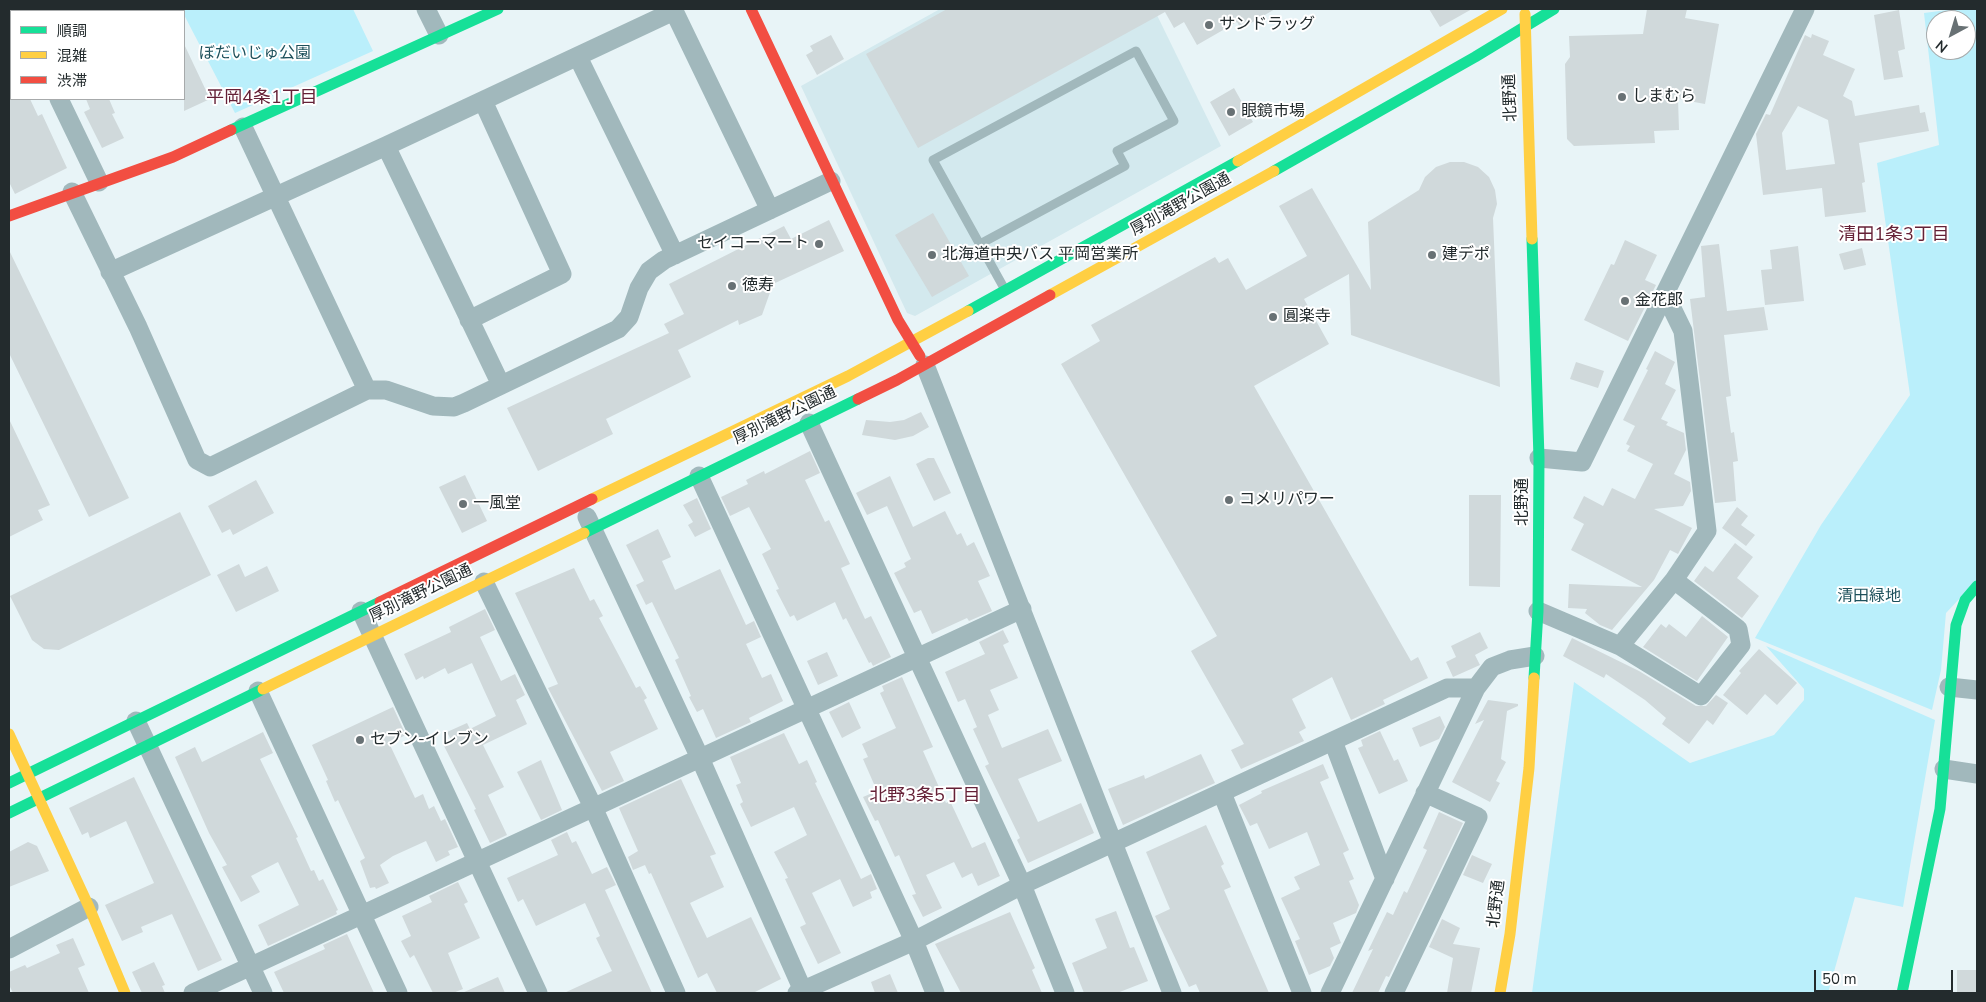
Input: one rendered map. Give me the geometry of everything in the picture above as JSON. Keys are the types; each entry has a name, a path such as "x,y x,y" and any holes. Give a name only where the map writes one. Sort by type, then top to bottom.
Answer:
{"main road":[{"path":"9,216 99,182 173,157 243,127 498,9"},
{"path":"751,9 898,320 925,366"},
{"name":"厚別滝野公園通","path":"9,813 925,366 1012,302 1336,106 1502,9"},
{"name":"北野通","path":"1500,993 1510,934 1529,768 1538,611 1539,458 1525,9"},
{"name":"厚別滝野公園通","path":"9,784 580,504 848,376 912,342 1012,302 1317,147 1554,9"},
{"path":"1902,993 1940,809 1949,687 1956,625 1965,600 1977,586"},
{"path":"9,734 89,907 125,993"}],"street":[{"path":"426,9 439,35"},
{"path":"1539,458 1582,462 1805,9"},
{"path":"110,272 578,57 674,10 770,210"},
{"path":"578,57 675,255"},
{"path":"59,100 99,182"},
{"path":"470,320 562,274 483,101"},
{"path":"243,127 367,390"},
{"path":"386,146 500,386"},
{"path":"72,192 138,327 196,460 202,465 210,467 218,465 367,390 386,390 433,406 454,407 500,386 618,329 629,317 639,288 649,271 675,255 831,181"},
{"path":"1620,646 1674,580 1707,531 1683,331 1666,294"},
{"path":"925,366 1172,993"},
{"path":"808,423 1022,885 1065,993"},
{"path":"699,476 914,941 935,993"},
{"path":"580,504 700,758 801,992 914,941 1022,885 1447,688 1476,688"},
{"path":"1538,611 1620,646 1701,696 1741,645 1738,629 1674,580"},
{"path":"484,582 593,808 676,993"},
{"path":"193,993 1022,609"},
{"path":"361,611 538,993"},
{"path":"1330,993 1476,688 1492,667 1510,660 1535,656"},
{"path":"1949,687 1977,690"},
{"path":"258,691 398,993"},
{"path":"136,721 263,993"},
{"path":"1332,741 1385,879"},
{"path":"1944,769 1977,774"},
{"path":"1222,793 1302,993"},
{"path":"1394,993 1478,818 1425,793"},
{"path":"9,949 89,907"}],"lane":[{"path":"980,244 1125,166 1117,151 1174,121 1136,51 934,160 980,244 1012,302"}],"shaded area":[{"path":"940,9 1154,9 1221,146 915,316 907,313 801,86"}],"green space":[{"name":"ぼだいじゅ公園","path":"353,9 373,51 235,113 185,17 185,10 182,10"},
{"name":"清田緑地","path":"1977,9 1977,580 1946,613 1941,670 1932,710 1755,638 1821,525 1910,395 1877,163 1939,145 1929,60 1976,60 1976,10 1947,10"},
{"name":"清田緑地","path":"1924,13 1926,13 1926,31"},
{"path":"1766,646 1935,720 1903,907 1855,897 1828,993 1532,993 1574,682 1690,763 1774,735 1804,700 1804,689"}],"building":[{"path":"947,9 1275,9 1241,29 1237,22 1197,45 1184,22 1174,28 1165,12 918,148 866,54"},
{"path":"1429,9 1472,9 1440,27"},
{"name":"しまむら","path":"1647,9 1687,9 1685,18 1719,24 1705,104 1678,99 1679,130 1654,131 1655,143 1574,146 1567,139 1565,64 1570,57 1569,36 1643,34"},
{"path":"1899,10 1905,49 1898,51 1903,77 1884,80 1874,15"},
{"path":"1812,34 1829,41 1823,55 1855,69 1843,96 1852,101 1855,116 1919,105 1920,113 1925,112 1929,131 1859,143 1865,182 1862,183 1866,212 1825,217 1822,188 1763,195 1756,134 1766,114 1770,115 1805,35 1811,38","holes":["1798,106 1828,120 1835,164 1786,170 1782,133"]},
{"path":"831,35 844,59 817,75 806,55 813,51 810,46"},
{"path":"185,46 210,99 184,111 185,100"},
{"name":"眼鏡市場","path":"1234,88 1253,122 1229,136 1210,102"},
{"path":"9,99 30,100 38,116 42,114 67,168 15,194 9,182"},
{"path":"86,100 109,100 115,113 112,114 124,138 102,148 84,112 90,109"},
{"name":"コメリパワー","path":"1450,162 1464,162 1478,167 1489,177 1495,190 1497,204 1493,218 1500,387 1351,335 1349,274 1304,299 1329,344 1254,386 1411,661 1418,657 1428,678 1383,700 1385,704 1351,720 1332,677 1292,699 1306,728 1299,732 1304,741 1241,769 1231,750 1244,744 1191,651 1217,636 1061,364 1100,341 1091,325 1215,257 1219,263 1228,258 1246,290 1307,256 1279,206 1312,188 1371,290 1368,222 1419,190 1425,177 1436,167"},
{"name":"北海道中央バス 平岡営業所","path":"933,213 969,276 932,297 895,235"},
{"path":"829,220 844,251 773,284 762,315 739,325 738,320 678,350 691,377 606,419 613,434 538,471 507,408 669,333 664,324 684,314 669,284 784,226 791,239"},
{"path":"1625,240 1657,255 1645,280 1656,285 1628,341 1584,320 1611,264 1614,265"},
{"path":"1719,244 1727,311 1764,307 1768,330 1724,335 1731,396 1726,397 1731,433 1734,432 1738,461 1733,462 1736,501 1715,503 1690,299 1705,297 1701,246"},
{"path":"1798,246 1804,301 1765,305 1761,270 1772,269 1770,250"},
{"path":"1862,248 1866,265 1844,270 1839,254"},
{"path":"9,250 129,498 89,517 9,353"},
{"path":"1655,351 1675,362 1665,384 1676,390 1661,419 1668,422 1666,425 1684,433 1686,450 1674,474 1690,482 1691,491 1683,506 1654,509 1692,528 1678,554 1670,550 1654,580 1612,630 1600,625 1585,613 1587,609 1568,608 1569,584 1642,587 1571,550 1584,524 1573,518 1584,496 1603,506 1612,488 1635,499 1653,464 1627,451 1630,446 1626,444 1635,426 1623,420 1648,370 1646,369"},
{"path":"1576,362 1604,371 1598,388 1570,379"},
{"path":"921,412 929,427 913,436 895,440 862,435 866,420 890,422 904,420"},
{"path":"9,419 50,505 38,510 43,520 9,537"},
{"path":"810,451 820,473 805,480 825,522 829,520 850,564 841,568 865,619 871,616 891,657 873,666 871,662 869,663 846,618 843,620 835,602 797,621 794,615 790,617 776,590 779,589 762,554 771,549 749,507 730,516 721,497 748,484 746,480 764,471 765,474"},
{"path":"928,458 934,458 951,493 934,501 916,464"},
{"name":"一風堂","path":"465,475 487,521 462,533 439,487"},
{"path":"890,476 913,527 945,511 957,535 961,533 967,546 974,542 990,576 978,581 992,611 969,621 967,618 932,634 921,610 914,613 894,573 906,567 904,563 911,559 887,506 867,515 856,493"},
{"path":"256,480 274,513 233,535 230,529 222,533 208,506"},
{"path":"1469,495 1501,495 1500,587 1469,586"},
{"path":"697,498 711,529 695,537 688,525 693,522 683,505"},
{"path":"1737,507 1748,516 1741,525 1755,535 1746,546 1722,528"},
{"path":"180,512 211,575 59,650 44,649 32,640 10,596"},
{"path":"658,529 671,557 662,561 675,590 720,569 746,625 754,621 761,637 746,644 762,678 771,674 783,701 749,718 751,722 716,738 703,709 697,712 689,697 691,696 675,660 679,658 652,602 646,605 636,585 644,581 626,545"},
{"path":"1735,543 1753,557 1737,578 1759,596 1742,618 1694,581 1705,566 1713,572"},
{"path":"239,564 245,577 267,566 279,591 236,612 217,575"},
{"path":"574,568 590,601 594,599 603,616 599,618 636,688 640,686 647,698 644,700 658,729 610,752 624,781 602,791 548,688 558,684 515,593"},
{"path":"485,609 495,630 480,637 501,681 515,674 525,695 516,700 527,724 483,745 504,787 488,795 507,835 490,843 474,810 476,809 443,744 451,740 447,732 467,723 470,729 496,716 472,663 448,674 445,668 424,679 423,676 416,680 404,654 451,632 449,627"},
{"path":"1702,616 1728,637 1697,681 1643,647 1661,624 1666,628 1669,624 1686,637"},
{"path":"1003,630 1009,642 1003,645 1018,678 990,690 999,710 988,715 1002,748 1048,729 1062,761 1018,779 1038,822 1081,803 1094,833 1028,863 1017,840 1020,838 985,766 989,764 973,729 977,727 965,699 958,702 945,672 985,654 979,642"},
{"path":"1480,632 1488,648 1475,655 1480,665 1453,677 1446,662 1456,657 1451,646"},
{"path":"1572,638 1639,671 1696,706 1706,706 1716,695 1728,703 1713,725 1707,720 1689,744 1662,724 1666,718 1645,700 1606,674 1604,678 1563,656"},
{"path":"1759,649 1797,683 1777,705 1765,694 1747,715 1723,695 1741,673 1739,671"},
{"path":"827,652 838,676 818,685 807,661"},
{"path":"902,677 933,747 923,751 946,803 950,801 972,848 985,842 1000,876 978,886 972,873 962,878 954,862 926,875 942,908 923,917 912,895 916,894 899,855 895,857 878,820 875,821 863,797 877,791 863,759 868,757 862,744 896,728 880,693 884,691 882,686"},
{"path":"1488,700 1518,704 1518,706 1507,711 1501,759 1506,762 1496,781 1500,783 1490,802 1452,782 1484,720 1475,724"},
{"path":"849,702 861,728 842,738 829,712"},
{"path":"393,707 406,735 389,743 415,798 423,794 429,809 434,806 441,821 445,819 458,847 448,851 450,855 436,862 426,841 393,856 380,865 389,883 376,889 375,887 370,888 360,861 365,858 338,800 335,802 326,781 328,780 312,745"},
{"path":"1440,716 1445,727 1439,739 1420,747 1412,728"},
{"path":"1380,731 1394,761 1398,759 1408,781 1379,794 1358,748 1363,746 1361,740"},
{"path":"263,732 273,753 260,759 298,837 296,838 311,871 314,870 319,881 323,879 338,910 336,911 337,914 268,946 258,925 299,905 278,862 251,876 260,892 241,902 222,867 227,865 209,833 175,757 195,747 202,762"},
{"path":"784,733 799,764 807,760 817,782 815,783 861,879 871,874 877,889 870,892 872,898 853,907 840,879 812,893 841,953 818,964 800,927 806,924 785,879 788,878 774,852 807,835 794,807 751,827 740,804 743,802 736,785 741,783 730,757"},
{"path":"1201,754 1215,783 1123,825 1108,789 1144,775 1145,779"},
{"path":"541,760 562,810 541,820 517,772"},
{"path":"1323,764 1329,778 1320,782 1349,850 1343,853 1354,879 1349,881 1359,905 1356,913 1333,923 1341,943 1330,948 1334,958 1330,966 1309,975 1295,941 1300,939 1281,898 1300,889 1294,877 1320,865 1307,832 1269,849 1257,823 1250,826 1239,805 1262,793 1261,791"},
{"path":"134,777 222,960 198,971 172,914 141,927 143,932 122,941 105,905 154,883 126,821 90,838 88,832 82,835 69,808"},
{"path":"681,779 716,854 710,856 724,887 690,903 707,938 751,917 781,979 753,993 717,993 707,973 698,978 651,873 649,874 645,865 633,870 628,857 638,851 619,808"},
{"path":"1439,812 1463,823 1389,977 1386,976 1378,993 1352,993 1373,949 1368,951 1387,912 1393,915 1404,891 1407,893 1427,850 1423,848"},
{"path":"1206,825 1224,864 1221,866 1231,887 1224,890 1269,993 1200,993 1196,984 1189,987 1155,916 1170,909 1146,852"},
{"path":"567,832 572,843 576,841 592,874 607,867 616,885 605,890 652,993 564,993 612,971 596,938 600,936 585,903 536,926 523,899 518,902 507,878 558,855 551,840"},
{"path":"28,842 37,846 49,871 9,887 9,852"},
{"path":"1472,855 1492,864 1483,883 1463,875"},
{"path":"458,882 468,902 464,904 480,938 448,953 463,989 453,993 433,993 414,955 410,958 401,941 411,936 402,916 432,902 429,896"},
{"path":"1116,911 1130,948 1134,947 1148,981 1117,993 1084,993 1072,963 1107,948 1095,919"},
{"path":"1010,912 1035,968 1032,970 1042,993 961,993 935,944"},
{"path":"1442,919 1460,928 1453,944 1480,948 1471,993 1447,993 1453,958 1429,947"},
{"path":"347,934 374,993 284,993 274,972 325,949 323,945"},
{"path":"73,938 85,965 78,968 89,993 13,993 9,985 9,972 25,965 27,968 60,953 56,945"},
{"path":"154,962 165,985 162,986 165,993 142,993 132,972"},
{"path":"1957,970 1977,970 1977,993 1957,993"},
{"path":"890,974 898,993 875,993 871,982"},
{"path":"498,977 505,993 462,993"}],"traffic: fast":[{"path":"231,130 498,9"},
{"path":"1274,171 1475,57 1554,9"},
{"path":"968,311 1238,161"},
{"path":"1532,239 1539,458 1538,611 1534,678"},
{"path":"584,533 858,399"},
{"path":"1902,993 1940,809 1956,625 1965,600 1977,586"},
{"path":"9,783 380,602"},
{"path":"9,813 263,689"}],"traffic: slow":[{"path":"1238,161 1502,9"},
{"path":"1525,14 1532,239"},
{"path":"1050,295 1274,171"},
{"path":"592,499 848,376 968,311"},
{"path":"263,689 584,533"},
{"path":"1500,993 1510,934 1529,768 1534,678"},
{"path":"9,734 89,907 125,993"}],"traffic: jam":[{"path":"751,9 898,320 920,356"},
{"path":"9,216 173,157 231,130"},
{"path":"858,399 897,380 1050,295"},
{"path":"380,602 592,499"}],"place":[{"name":"サンドラッグ","path":"1209,25"},
{"name":"しまむら","path":"1622,97"},
{"name":"眼鏡市場","path":"1231,112"},
{"name":"セイコーマート","path":"819,244"},
{"name":"北海道中央バス 平岡営業所","path":"932,255"},
{"name":"建デポ","path":"1432,255"},
{"name":"徳寿","path":"732,286"},
{"name":"金花郎","path":"1625,301"},
{"name":"圓楽寺","path":"1273,317"},
{"name":"コメリパワー","path":"1229,500"},
{"name":"一風堂","path":"463,504"},
{"name":"セブン-イレブン","path":"360,740"}],"district":[{"name":"平岡4条1丁目","path":"262,99"},
{"name":"清田1条3丁目","path":"1894,236"},
{"name":"北野3条5丁目","path":"925,797"}]}
